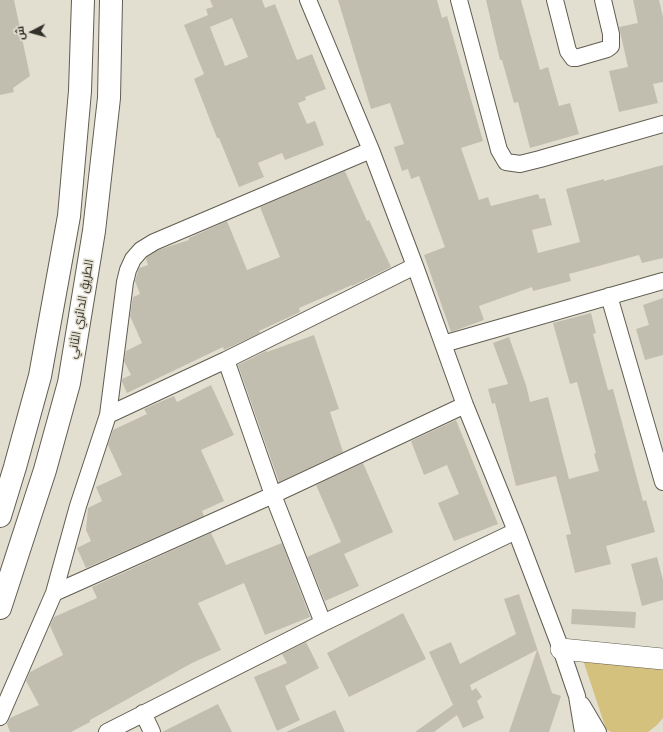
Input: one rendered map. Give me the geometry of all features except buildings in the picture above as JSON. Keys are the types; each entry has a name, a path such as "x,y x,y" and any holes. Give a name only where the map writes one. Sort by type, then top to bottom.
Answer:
{"highway":[{"path":"0,516 40,376 69,216 80,91 82,0"},
{"name":"الطريق الدائري الثاني","path":"0,608 45,470 69,383 94,231 108,98 111,0"}],"main road":[{"path":"561,649 663,659"}],"street":[{"path":"308,0 371,150 465,405 516,531 561,649 577,696 583,732"},
{"path":"459,0 499,150 506,162 520,164 663,124"},
{"path":"555,0 568,51 573,58 576,58 608,49 612,46 611,34 603,0"},
{"path":"0,717 54,593 78,506 108,416 125,282 133,259 141,250 154,242 371,150"},
{"path":"108,416 226,360 415,266"},
{"path":"443,344 663,281"},
{"path":"609,296 663,482"},
{"path":"226,360 273,495 323,623"},
{"path":"54,593 273,495 465,405"},
{"path":"107,732 323,623 516,531"},
{"path":"577,696 598,732"},
{"path":"143,713 152,732"}],"shaded area":[{"path":"581,654 663,662 663,718 648,732 611,732 606,729"}]}
